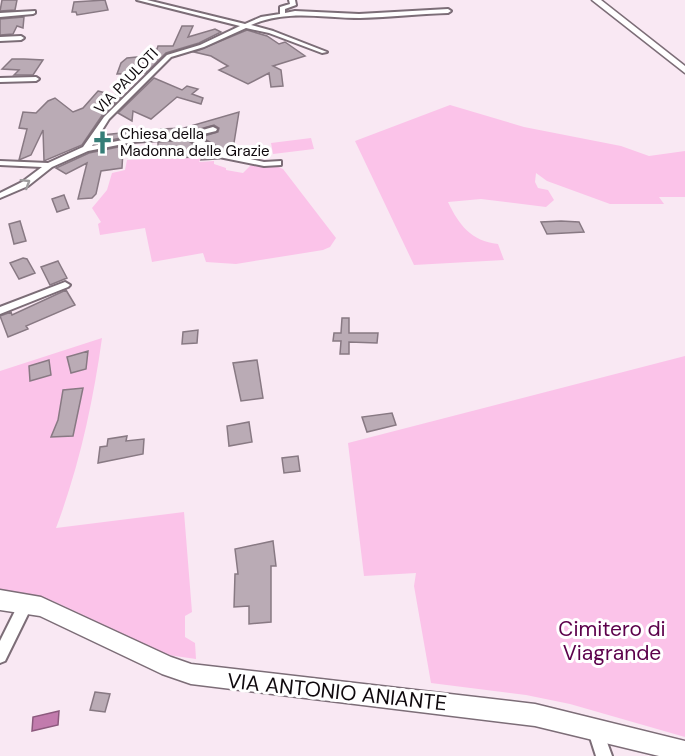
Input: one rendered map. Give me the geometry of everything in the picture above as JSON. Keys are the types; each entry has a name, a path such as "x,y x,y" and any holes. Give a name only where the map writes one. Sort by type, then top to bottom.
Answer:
{"main road":[{"path":"597,0 685,63"},
{"path":"597,0 685,70"},
{"name":"VIA ANTONIO ANIANTE","path":"0,600 41,607 170,668 190,674 469,706 535,716 595,728 685,752"}],"street":[{"path":"140,0 246,25 324,52"},
{"path":"282,14 282,8 293,5 292,0"},
{"name":"VIA PAULOTI","path":"86,148 106,118 169,56 202,46 246,25 282,14 401,14 448,11"},
{"path":"0,15 33,12"},
{"path":"0,39 21,38"},
{"path":"0,80 36,79"},
{"path":"0,196 25,184 49,165 86,148 133,140 189,136 213,129"},
{"path":"189,136 222,155 264,164 278,163"},
{"path":"0,163 49,165"},
{"path":"0,311 65,285"},
{"path":"0,656 26,604"},
{"path":"595,728 604,756"}],"green space":[{"path":"450,105 524,127 621,146 649,156 685,151 685,197 659,197 664,204 610,204 547,181 536,173 535,182 538,188 548,190 554,200 546,207 481,199 448,202 467,230 480,239 498,244 504,260 414,265 355,141"},
{"path":"311,138 314,149 273,154 271,143"},
{"path":"202,157 199,162 214,161 214,164 226,170 243,173 251,165 276,166 283,169 336,238 330,247 323,250 236,264 206,262 203,253 152,262 145,228 100,235 98,224 101,222 92,208 107,190 112,173 125,170 127,160"},
{"path":"102,338 84,434 72,482 56,528 184,512 192,612 185,616 185,637 195,643 196,659 168,655 53,601 0,591 0,371"},
{"name":"Cimitero di Viagrande","path":"685,356 685,737 570,704 526,695 431,683 414,586 416,573 364,576 348,443"}],"shaded area":[{"path":"59,711 58,725 32,731 33,717"}],"building":[{"path":"2,0 17,0 15,10 0,11"},
{"path":"105,0 108,10 77,15 76,12 72,12 74,2"},
{"path":"24,17 23,28 17,26 13,34 0,35 0,19"},
{"path":"182,26 193,26 188,37 215,29 221,32 199,43 166,53 146,73 117,74 121,63 127,58 147,56 146,51 157,49 158,46 173,46"},
{"path":"247,30 267,36 279,44 285,42 305,56 273,66 281,70 283,86 271,87 269,73 248,84 219,70 228,66 211,56 194,52"},
{"path":"12,59 43,60 33,75 14,75 19,70 2,69"},
{"path":"154,78 182,90 187,86 198,89 192,94 203,98 201,104 177,97 151,119 133,111 132,121 118,113"},
{"path":"98,91 121,97 103,114 82,145 44,161 43,130 31,155 19,160 27,129 19,128 23,112 36,113 48,101 55,98 73,112 83,108"},
{"path":"239,112 233,149 248,149 247,152 252,154 250,157 225,151 201,137 218,132 219,128 214,125 189,132 161,134 161,129 184,128"},
{"path":"130,132 130,136 97,143 102,135"},
{"path":"187,140 218,159 161,158 165,150 158,151 158,142"},
{"path":"128,145 128,150 123,150 122,168 101,171 96,194 92,198 78,199 87,163 66,174 56,168 89,153"},
{"path":"64,195 69,208 57,212 52,199"},
{"path":"20,221 26,241 14,244 9,224"},
{"path":"541,222 579,222 584,232 547,234"},
{"path":"23,258 27,259 35,273 19,279 10,263"},
{"path":"58,261 67,278 50,285 41,267"},
{"path":"66,290 75,305 26,326 28,329 8,337 0,316 11,312 12,315"},
{"path":"342,318 349,318 349,333 378,333 377,343 349,342 349,354 340,354 341,341 333,341 334,333 341,333"},
{"path":"198,330 197,343 182,344 183,332"},
{"path":"88,351 86,369 71,373 67,357"},
{"path":"49,360 51,375 30,381 29,366"},
{"path":"257,360 263,398 241,401 233,363"},
{"path":"83,388 73,436 51,437 58,420 63,390"},
{"path":"392,413 396,425 367,432 362,417"},
{"path":"249,422 252,442 229,446 227,426"},
{"path":"127,436 126,441 144,439 143,454 98,463 100,447 107,446 108,439"},
{"path":"298,456 300,471 284,473 282,458"},
{"path":"273,541 276,566 271,566 271,622 249,624 249,606 234,607 235,574 238,574 235,549"},
{"path":"95,692 110,694 105,712 90,710"}],"place":[{"name":"Chiesa della Madonna delle Grazie","path":"102,143"}]}
